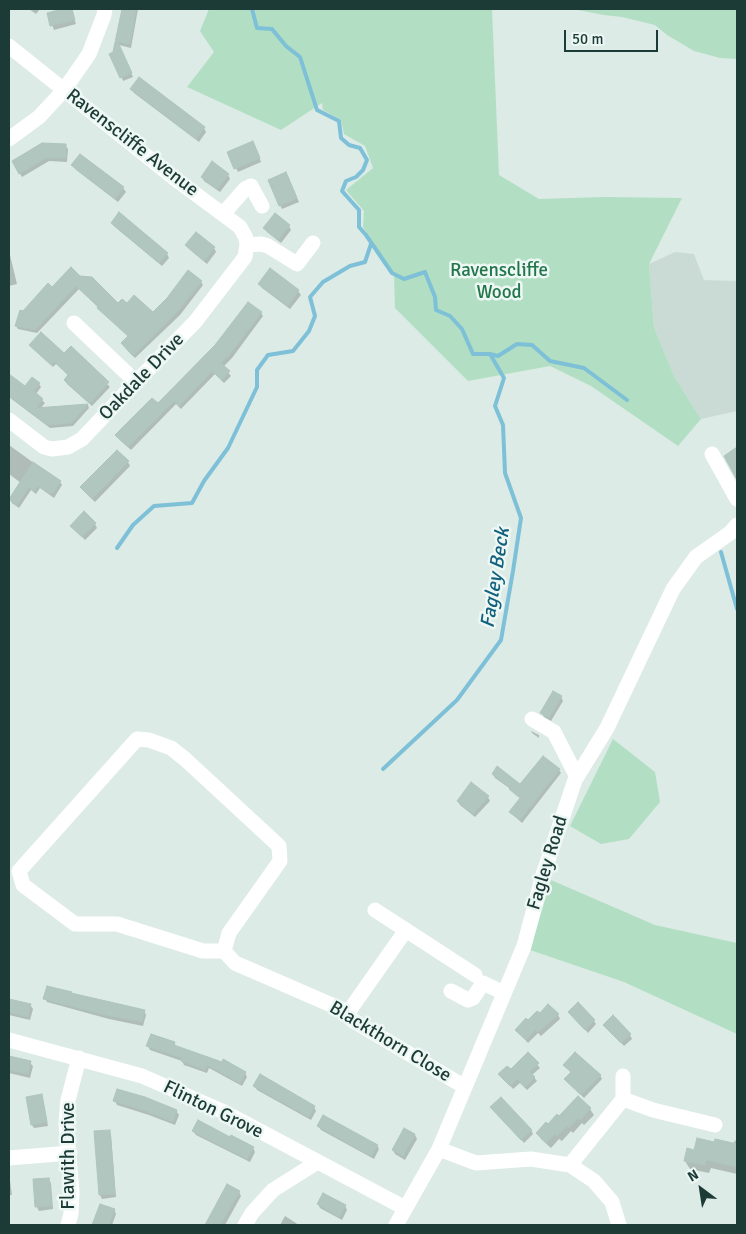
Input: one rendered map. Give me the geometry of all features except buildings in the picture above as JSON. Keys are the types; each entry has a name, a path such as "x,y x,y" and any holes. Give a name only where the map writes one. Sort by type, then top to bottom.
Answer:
{"street":[{"path":"9,139 39,117 64,90 89,54 105,9"},
{"name":"Ravenscliffe Avenue","path":"9,46 174,178 223,214 244,232 248,245"},
{"path":"223,214 245,189 251,186 262,206"},
{"path":"248,245 261,244 268,246 297,264 313,243"},
{"name":"Oakdale Drive","path":"9,420 44,447 52,449 68,448 82,440 195,322 245,257 248,245"},
{"path":"74,323 136,382"},
{"path":"712,454 737,499"},
{"name":"Fagley Road","path":"396,1225 439,1149 524,946 543,875 577,777 607,728 673,589 696,557 730,533 737,525"},
{"path":"532,718 554,732 577,777"},
{"path":"138,739 149,740 171,748 279,846 280,862 229,933 224,951 203,950 118,924 75,924 23,884 19,871 138,739"},
{"path":"375,910 475,975"},
{"path":"346,1014 406,930"},
{"name":"Blackthorn Close","path":"224,951 235,963 343,1010 352,1020 465,1087"},
{"path":"451,991 468,1000 474,998 483,983 504,993"},
{"name":"Flinton Grove","path":"9,1040 142,1076 222,1111 316,1163 405,1208"},
{"name":"Flawith Drive","path":"68,1225 71,1214 72,1192 66,1123 68,1100 79,1058"},
{"path":"570,1165 623,1099 623,1076"},
{"path":"623,1099 652,1110 715,1126"},
{"path":"439,1149 476,1163 531,1159 570,1165 594,1181 612,1202 619,1225"},
{"path":"9,1158 70,1153"},
{"path":"245,1225 252,1213 273,1190 316,1163"}],"shaded area":[{"path":"675,252 694,254 704,280 737,281 737,411 701,419 674,376 654,327 649,264"}],"green space":[{"name":"Ravenscliffe Wood","path":"209,9 492,9 499,175 539,199 604,197 682,198 649,264 654,327 674,376 701,419 678,446 591,386 550,366 468,381 395,308 394,275 363,227 364,211 346,190 373,168 365,146 344,134 341,120 323,110 322,103 281,130 187,87 214,52 200,31"},
{"path":"573,9 737,9 737,59 720,58 694,51 667,35 655,25 622,17"},
{"path":"613,739 655,772 660,802 629,839 601,844 570,826"},
{"path":"551,880 655,925 737,943 737,1034 624,982 530,950"}],"waterway":[{"name":"Fagley Beck","path":"252,9 257,28 272,29 286,46 300,57 317,110 339,121 341,138 349,145 360,148 367,160 363,170 356,177 346,181 342,191 359,210 359,227 392,273 404,279 425,272 435,297 436,310 450,316 462,329 473,354 490,354 504,378 495,406 503,425 505,473 521,518 501,640 457,700 383,769"},
{"name":"Fagley Beck","path":"117,548 133,525 154,506 192,503 204,481 228,448 257,387 257,370 268,355 293,351 309,331 315,316 310,297 323,282 350,266 365,262 371,244"},
{"name":"Fagley Beck","path":"490,354 498,356 517,344 532,345 550,361 584,368 627,400"},
{"name":"Fagley Beck","path":"721,552 737,609"}]}
